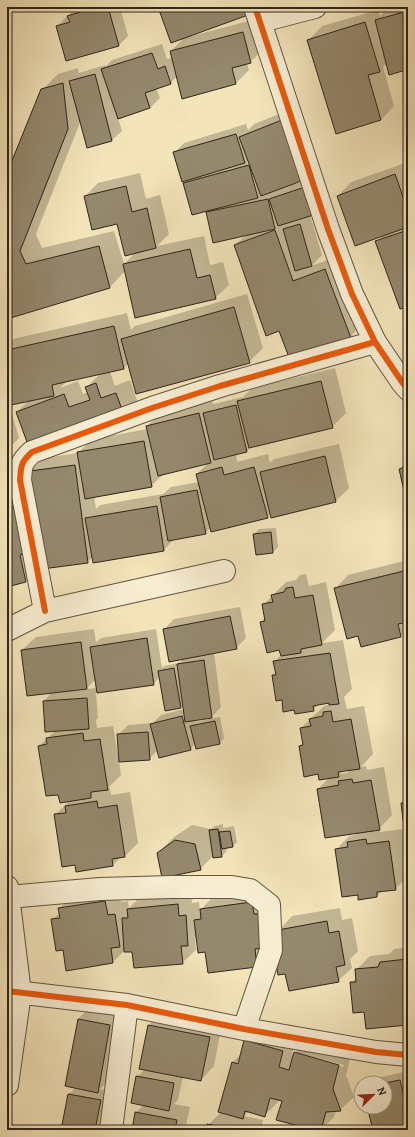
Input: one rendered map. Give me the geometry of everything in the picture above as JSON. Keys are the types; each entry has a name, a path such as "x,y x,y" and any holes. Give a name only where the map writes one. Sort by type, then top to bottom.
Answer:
{"street":[{"path":"315,7 258,14 328,229 352,294 375,342 402,382 408,388"},
{"path":"45,611 20,480 21,465 32,452 152,408 220,386 375,342"},
{"path":"7,630 45,611 224,571"},
{"path":"7,1085 14,992 8,892 171,886 232,887 250,890 269,905 270,950 244,1030"},
{"path":"14,992 127,1005 244,1030 408,1056"},
{"path":"111,1130 127,1005"}],"building":[{"path":"98,7 108,7 119,46 66,61 56,26 70,22 67,16"},
{"path":"158,7 245,7 248,15 171,43"},
{"path":"408,11 408,80 406,70 389,75 375,20"},
{"path":"365,22 380,72 368,75 381,120 336,134 307,40"},
{"path":"243,32 251,63 232,68 236,84 182,99 170,51"},
{"path":"152,53 158,69 165,66 171,84 145,93 150,108 118,119 101,69"},
{"path":"95,74 112,141 87,148 69,81"},
{"path":"63,83 68,129 20,251 26,264 99,246 110,288 7,319 7,173 41,89"},
{"path":"282,120 304,180 261,196 239,137"},
{"path":"236,134 245,163 182,182 173,152"},
{"path":"249,165 258,198 192,215 183,183"},
{"path":"395,174 408,211 408,227 355,246 337,196"},
{"path":"311,185 320,213 278,226 269,199"},
{"path":"126,186 132,212 147,208 156,248 125,256 117,224 92,230 84,196"},
{"path":"268,199 275,229 213,243 206,212"},
{"path":"300,224 312,266 295,271 283,229"},
{"path":"275,230 293,281 325,269 351,338 290,360 279,331 266,336 234,245"},
{"path":"408,230 408,307 400,309 375,241"},
{"path":"190,249 197,278 210,275 216,299 135,318 123,264"},
{"path":"234,307 250,363 136,394 121,339"},
{"path":"114,326 124,369 52,385 54,396 11,405 7,389 7,350"},
{"path":"321,381 333,428 249,448 237,401"},
{"path":"96,383 101,398 116,393 125,418 41,437 27,442 16,412 64,394 69,407 90,400 85,387"},
{"path":"236,405 247,452 214,460 203,413"},
{"path":"199,413 211,463 158,476 146,426"},
{"path":"144,441 152,487 85,499 77,452"},
{"path":"325,456 336,502 271,518 260,472"},
{"path":"75,465 88,563 42,569 30,471"},
{"path":"408,466 408,490 404,491 399,469"},
{"path":"222,467 224,475 254,467 268,518 211,532 196,474"},
{"path":"197,490 206,534 168,541 160,497"},
{"path":"7,493 11,508 16,506 28,553 20,555 26,582 7,587"},
{"path":"157,506 164,551 93,563 85,518"},
{"path":"271,532 273,553 256,555 253,534"},
{"path":"408,570 408,622 398,624 401,637 361,647 358,636 347,639 334,588"},
{"path":"293,587 295,598 313,595 322,645 301,649 301,653 281,656 279,650 267,653 260,622 265,621 262,604 273,602 271,595 284,592 286,588"},
{"path":"230,616 237,649 169,662 163,629"},
{"path":"147,638 154,685 97,693 90,647"},
{"path":"81,642 87,689 27,696 21,650"},
{"path":"330,653 339,704 329,705 329,703 313,706 314,711 295,714 294,710 283,712 282,700 276,701 272,675 276,675 273,661"},
{"path":"204,660 212,718 185,722 177,664"},
{"path":"174,668 181,708 165,711 158,671"},
{"path":"87,698 89,729 45,732 43,701"},
{"path":"331,711 333,722 351,719 360,769 338,772 339,777 319,780 318,774 304,777 299,746 303,745 300,728 311,726 309,719 323,716 323,712"},
{"path":"182,716 191,750 159,758 150,724"},
{"path":"215,721 220,744 196,749 190,726"},
{"path":"148,732 150,760 119,762 117,734"},
{"path":"83,733 84,741 100,739 108,790 91,792 91,798 60,803 58,795 46,796 38,746 47,744 46,738"},
{"path":"352,779 353,783 371,780 380,830 325,838 317,789 339,785 338,781"},
{"path":"97,801 98,808 117,805 125,857 112,859 113,866 76,872 75,865 62,867 54,814 66,813 65,806"},
{"path":"408,802 408,852 407,852 401,803"},
{"path":"218,829 222,857 213,858 209,830"},
{"path":"230,831 233,847 222,849 219,832"},
{"path":"366,839 367,844 389,841 396,890 377,892 377,897 358,900 358,895 342,897 335,849 348,847 347,842"},
{"path":"175,840 195,844 201,870 162,878 157,853"},
{"path":"105,901 108,915 115,914 120,947 111,948 113,963 66,971 63,950 56,951 51,919 60,918 58,908"},
{"path":"252,902 254,914 259,914 264,948 255,949 257,967 208,973 205,952 198,953 194,920 201,919 200,909"},
{"path":"178,904 179,916 186,915 188,946 181,946 183,964 134,968 132,952 124,952 122,918 128,918 127,909"},
{"path":"327,921 329,933 339,931 345,965 336,967 339,982 289,991 285,974 278,975 272,941 278,930"},
{"path":"408,959 408,1025 366,1029 364,1012 353,1013 350,982 356,982 355,969 378,967 380,962"},
{"path":"78,1019 110,1025 98,1093 65,1086"},
{"path":"148,1025 210,1037 201,1081 139,1069"},
{"path":"244,1040 283,1051 279,1067 289,1070 294,1052 339,1065 333,1089 341,1111 326,1112 321,1130 314,1130 276,1120 282,1101 270,1098 265,1117 245,1111 243,1119 218,1112 232,1062 238,1064"},
{"path":"136,1076 174,1083 169,1111 131,1103"},
{"path":"400,1080 408,1114 408,1128 398,1130 373,1130 369,1115 393,1115 393,1081"},
{"path":"68,1094 101,1100 95,1130 61,1130"},
{"path":"135,1112 177,1120 175,1130 132,1130"},
{"path":"207,1124 235,1130 206,1130"}],"cycle path":[{"path":"255,7 328,229 352,294 375,342 408,389"},
{"path":"45,611 20,480 22,464 32,452 152,408 220,386 375,342"},
{"path":"7,991 127,1005 244,1029 376,1052 408,1055"}]}
